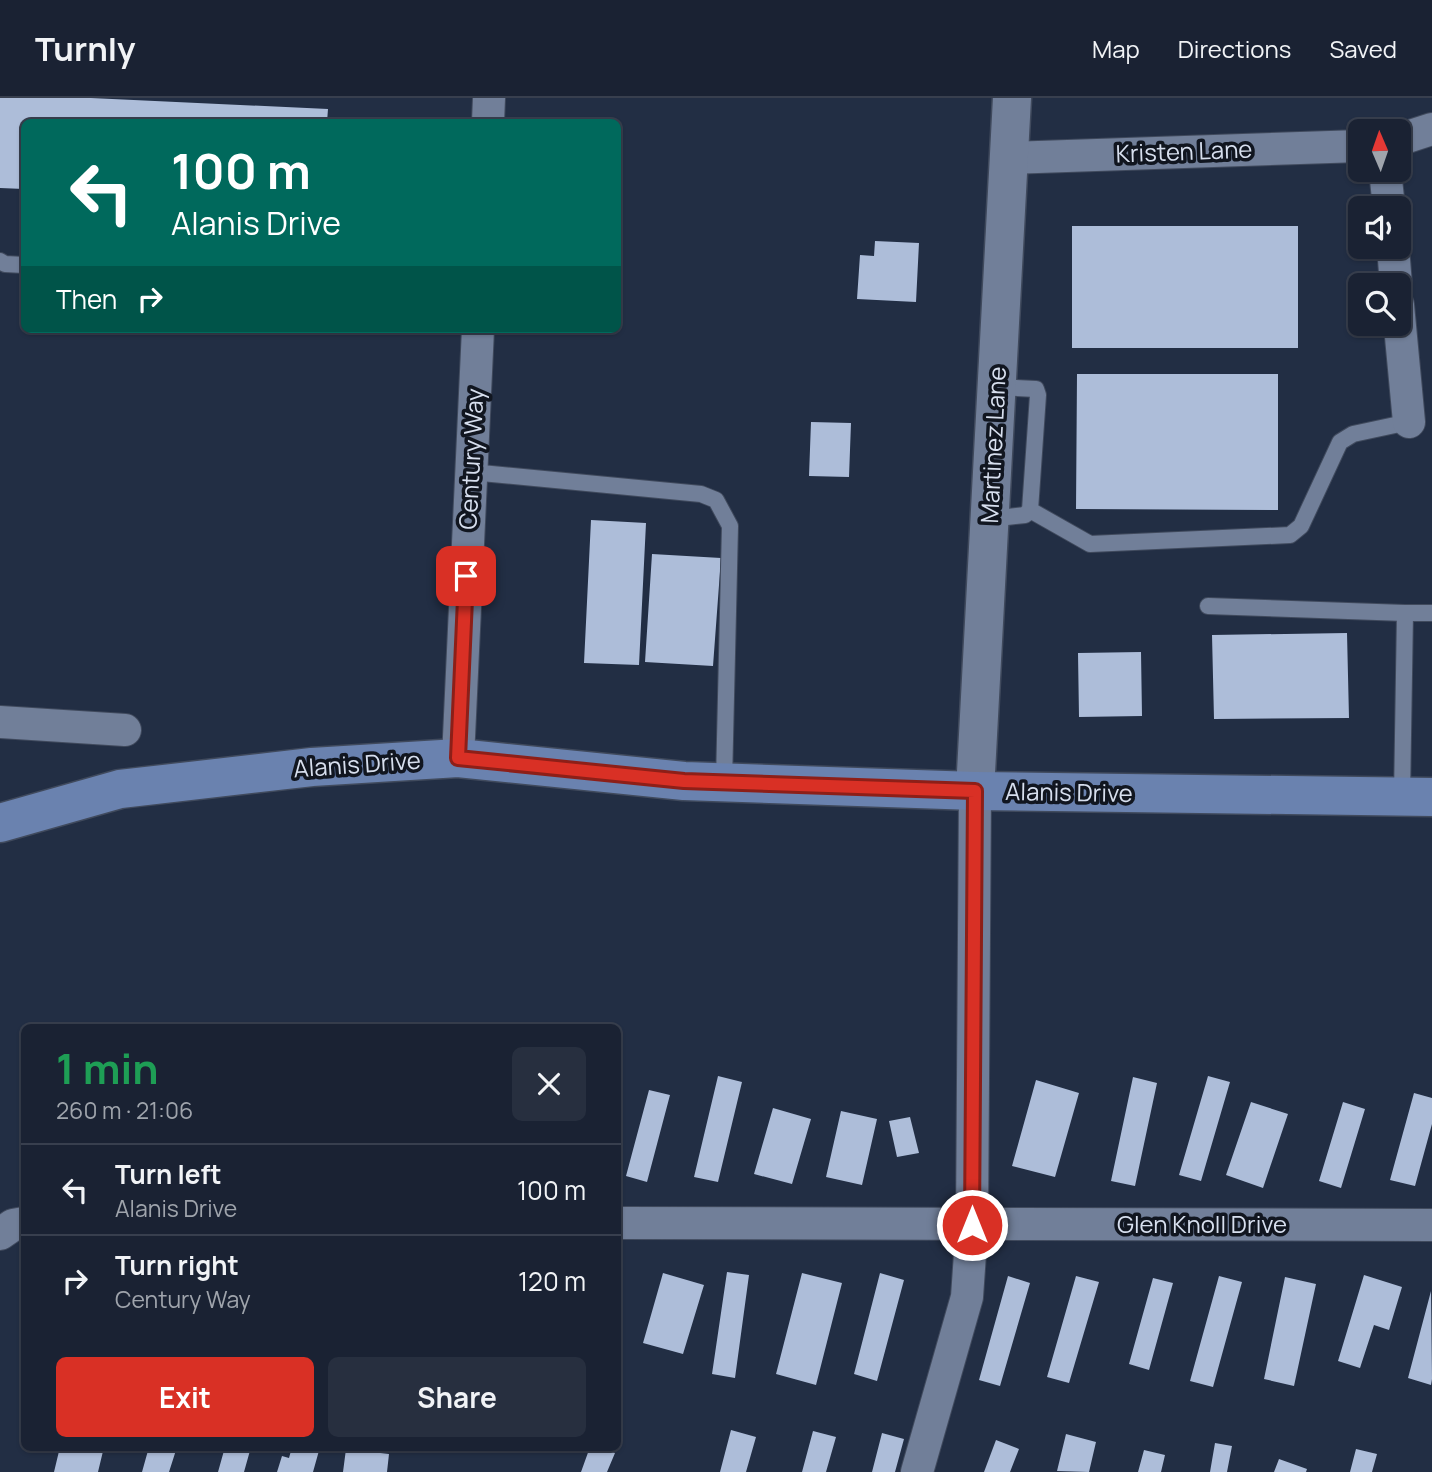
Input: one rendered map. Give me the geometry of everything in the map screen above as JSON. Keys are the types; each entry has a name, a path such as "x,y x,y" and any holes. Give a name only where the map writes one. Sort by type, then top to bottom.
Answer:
{"main road":[{"name":"Alanis Drive","path":"0,822 120,789 312,766 458,758 724,783 975,791 1417,797"}],"street":[{"path":"488,119 489,98"},
{"name":"Martinez Lane","path":"975,791 1012,98"},
{"path":"1411,136 1432,129"},
{"name":"Kristen Lane","path":"1009,159 1348,146"},
{"name":"Century Way","path":"458,758 478,333"},
{"path":"1401,336 1409,422"},
{"path":"0,722 125,730"},
{"path":"917,1472 967,1297 972,1225 975,791"},
{"name":"Glen Knoll Drive","path":"621,1223 1432,1225"},
{"path":"0,1234 13,1225 21,1224"}],"lane":[{"path":"0,261 21,265"},
{"path":"990,519 1025,515 1030,510 1037,389 997,387"},
{"path":"1030,510 1090,544 1290,535 1301,526 1340,442 1353,434 1409,422"},
{"path":"471,472 701,494 716,499 730,526 724,783"},
{"path":"1208,606 1432,613"},
{"path":"1405,613 1417,797"}],"building":[{"path":"0,98 91,98 328,109 327,119 21,119 21,189 0,188"},
{"path":"1072,226 1298,226 1298,348 1072,348"},
{"path":"875,241 919,243 916,302 857,299 860,255 874,256"},
{"path":"1077,374 1278,374 1278,510 1076,509"},
{"path":"811,422 851,423 849,477 809,476"},
{"path":"591,520 646,523 639,665 584,663"},
{"path":"652,554 721,558 713,666 645,662"},
{"path":"1347,633 1349,718 1214,719 1212,635"},
{"path":"1141,652 1142,716 1079,717 1078,653"},
{"path":"718,1076 742,1082 718,1182 694,1177"},
{"path":"1208,1076 1230,1082 1201,1181 1179,1175"},
{"path":"1133,1077 1157,1083 1135,1186 1111,1181"},
{"path":"1036,1080 1079,1093 1055,1177 1012,1166"},
{"path":"649,1090 670,1095 647,1182 626,1176"},
{"path":"1414,1093 1432,1098 1432,1124 1415,1186 1390,1180"},
{"path":"1251,1102 1288,1114 1263,1188 1226,1175"},
{"path":"1343,1102 1365,1109 1341,1188 1319,1181"},
{"path":"773,1108 811,1119 792,1184 754,1174"},
{"path":"841,1111 877,1119 862,1185 826,1177"},
{"path":"910,1117 919,1153 897,1157 889,1121"},
{"path":"727,1272 749,1275 735,1378 712,1374"},
{"path":"663,1273 704,1285 683,1354 643,1343"},
{"path":"802,1273 842,1283 816,1385 776,1374"},
{"path":"880,1273 904,1280 877,1381 854,1374"},
{"path":"1364,1275 1402,1287 1389,1330 1374,1325 1360,1368 1338,1361"},
{"path":"1008,1276 1030,1283 1000,1386 979,1380"},
{"path":"1076,1276 1099,1282 1069,1383 1047,1377"},
{"path":"1219,1276 1242,1282 1213,1387 1190,1381"},
{"path":"1285,1277 1316,1284 1294,1386 1264,1379"},
{"path":"1153,1278 1173,1283 1149,1370 1129,1364"},
{"path":"1431,1291 1432,1379 1431,1385 1408,1378"},
{"path":"731,1430 756,1437 746,1472 720,1472"},
{"path":"813,1431 836,1437 826,1472 802,1472"},
{"path":"882,1433 904,1439 895,1472 872,1472"},
{"path":"1066,1434 1096,1442 1089,1472 1057,1471"},
{"path":"996,1440 1019,1449 1010,1472 984,1472"},
{"path":"1215,1443 1232,1446 1227,1472 1210,1472"},
{"path":"1356,1449 1377,1454 1372,1472 1350,1472"},
{"path":"1144,1450 1165,1455 1161,1472 1138,1472"},
{"path":"59,1451 103,1451 98,1472 54,1472"},
{"path":"148,1451 176,1451 169,1472 142,1472"},
{"path":"224,1451 250,1451 244,1472 218,1472"},
{"path":"291,1451 319,1451 313,1472 277,1472 282,1456 289,1458"},
{"path":"346,1451 389,1454 387,1472 343,1472"},
{"path":"589,1451 615,1453 607,1472 581,1472"},
{"path":"1279,1459 1307,1469 1306,1472 1274,1472"}],"route":[{"path":"466,576 458,758 684,781 975,791 972,1225"}]}
